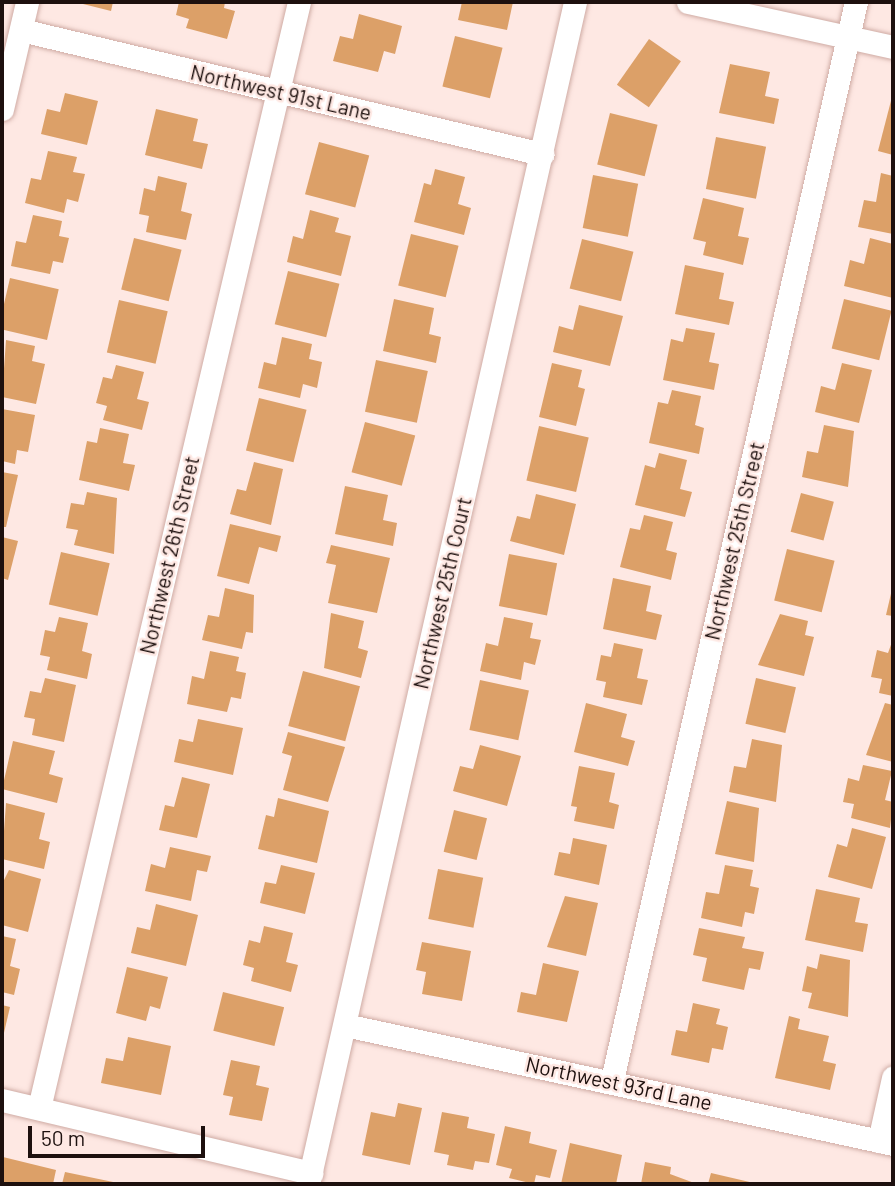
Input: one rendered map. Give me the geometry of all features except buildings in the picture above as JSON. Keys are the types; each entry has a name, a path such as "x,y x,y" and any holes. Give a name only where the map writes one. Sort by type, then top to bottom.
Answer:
{"street":[{"path":"2,109 27,2"},
{"name":"Northwest 26th Street","path":"39,1108 299,2"},
{"name":"Northwest 25th Court","path":"309,1179 575,2"},
{"path":"688,2 893,47"},
{"name":"Northwest 25th Street","path":"612,1080 856,2"},
{"name":"Northwest 91st Lane","path":"21,30 542,154"},
{"name":"Northwest 93rd Lane","path":"345,1025 612,1080 886,1142"},
{"path":"886,1142 893,1078"},
{"path":"2,1100 309,1179"}]}
